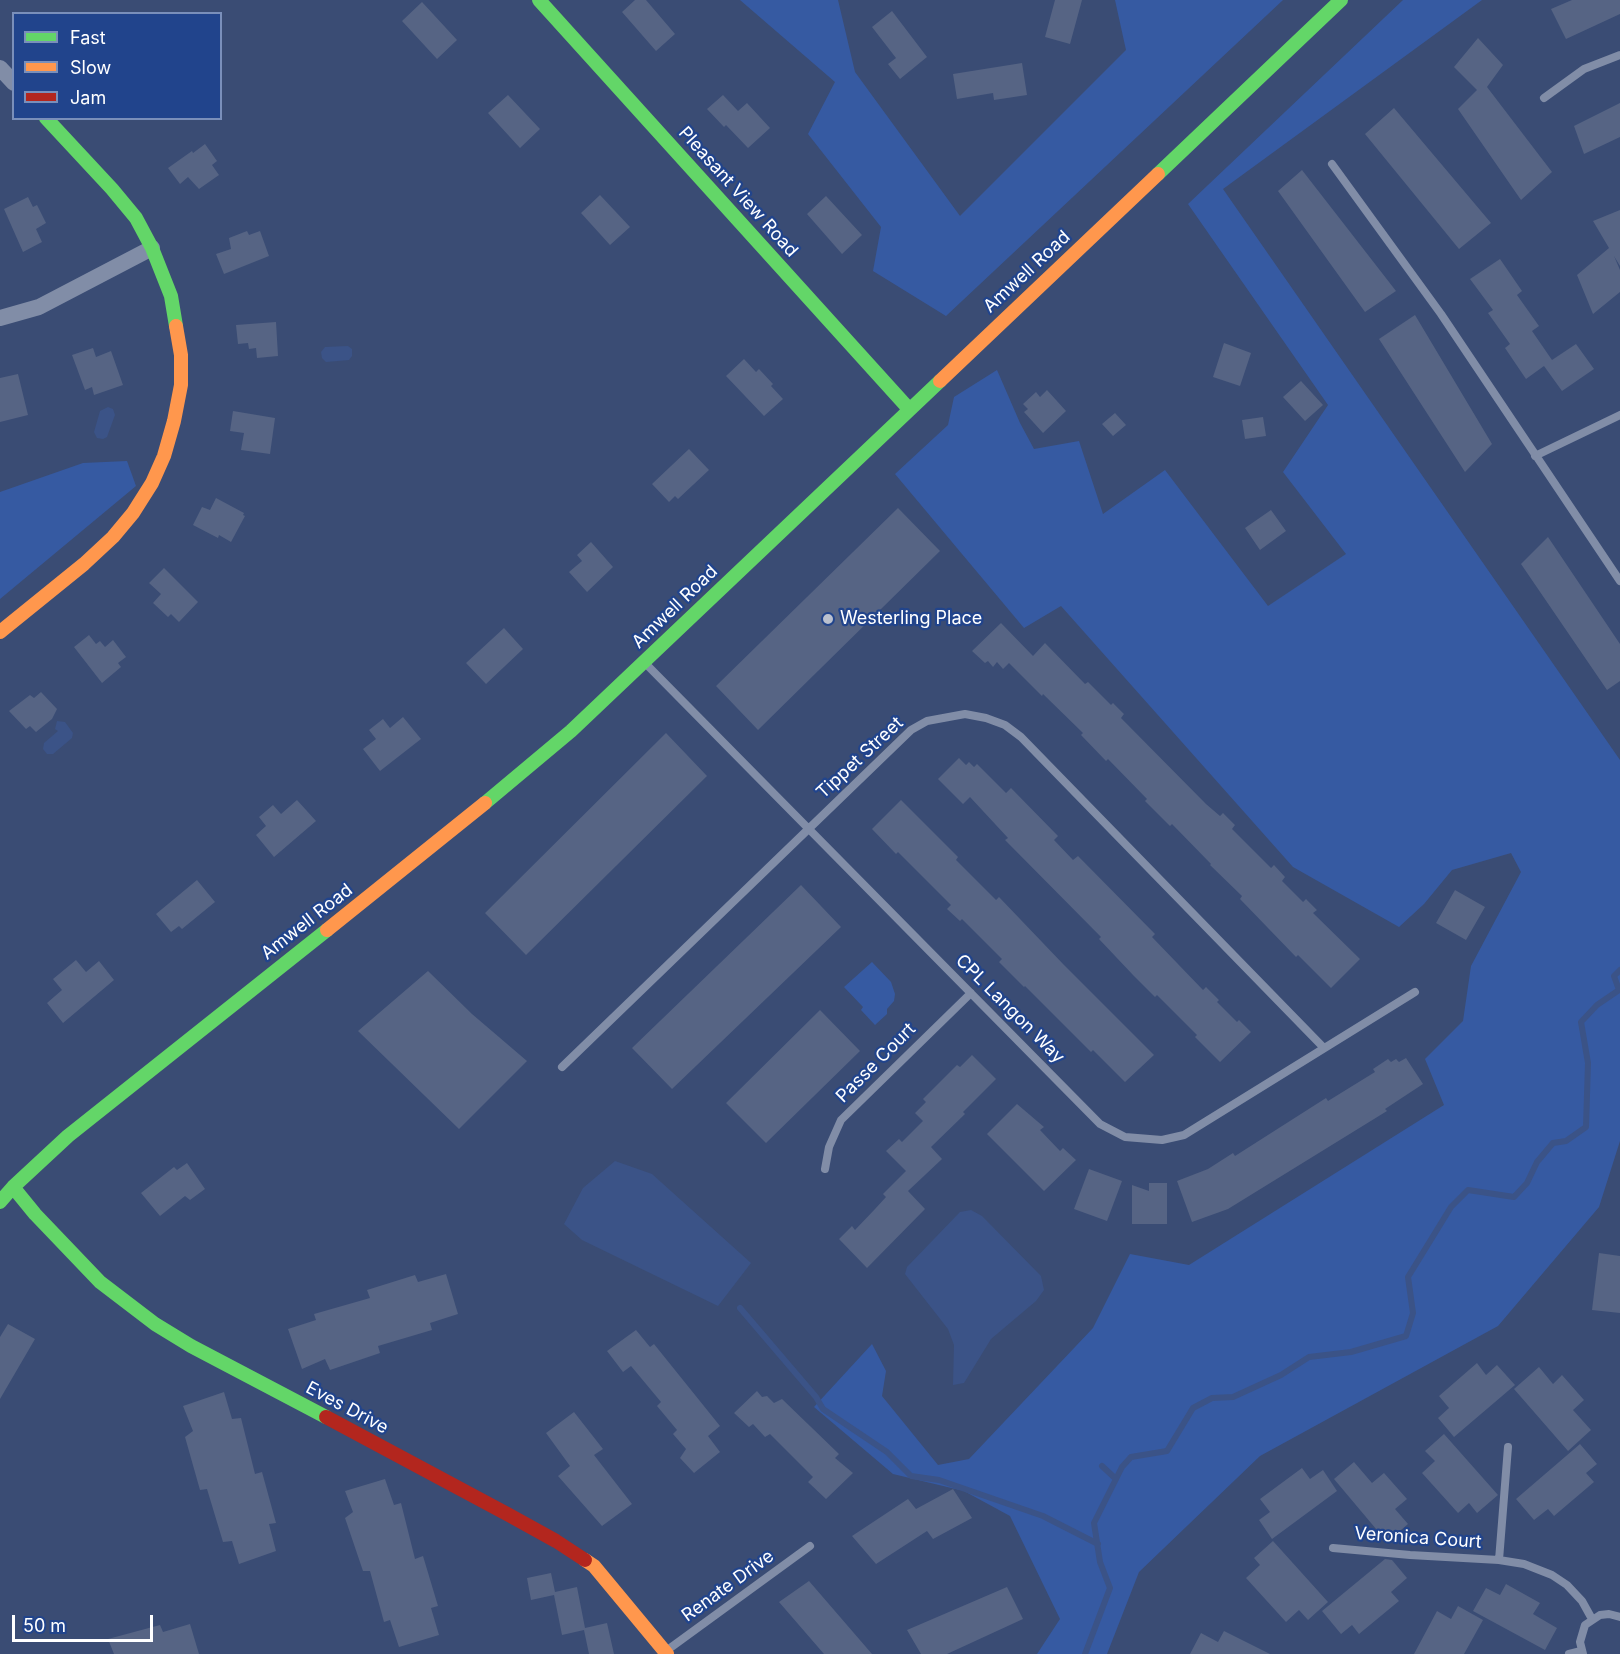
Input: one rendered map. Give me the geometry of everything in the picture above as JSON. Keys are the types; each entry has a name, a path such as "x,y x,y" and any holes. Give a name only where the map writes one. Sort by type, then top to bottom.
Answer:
{"street":[{"name":"Pleasant View Road","path":"539,0 909,409"},
{"name":"Amwell Road","path":"0,1202 13,1187 85,1122 510,784 571,731 1341,0"},
{"path":"0,68 12,81"},
{"path":"0,632 84,564 113,537 133,513 152,483 164,456 181,386 181,355 171,296 152,248 136,218 48,120"},
{"path":"0,318 39,307 152,248"},
{"name":"Eves Drive","path":"13,1187 35,1214 100,1282 148,1318 191,1346 556,1541 594,1566 666,1653"}],"lane":[{"path":"1544,98 1584,69 1620,55"},
{"path":"1332,164 1441,314 1620,581"},
{"path":"1535,456 1620,415"},
{"name":"CPL Langon Way","path":"644,662 1100,1124 1125,1137 1161,1140 1184,1135 1415,992"},
{"name":"Tippet Street","path":"562,1067 911,730 927,721 965,714 1005,725 1029,745 1323,1047"},
{"name":"Passe Court","path":"825,1170 829,1147 841,1120 971,993"},
{"path":"1499,1560 1508,1447"},
{"name":"Renate Drive","path":"666,1653 810,1546"},
{"name":"Veronica Court","path":"1334,1548 1499,1560 1524,1564 1552,1575 1567,1585 1582,1601 1592,1618"},
{"path":"1569,1654 1582,1652 1581,1633 1592,1618 1609,1614 1620,1617"}],"shaded area":[{"path":"740,0 838,0 855,72 960,216 1126,50 1115,0 1283,0 946,316 873,271 881,227 808,134 835,82"},
{"path":"1403,0 1482,0 1223,189 1620,760 1620,1141 1599,1207 1498,1326 1260,1456 1139,1572 1107,1654 1037,1654 1060,1619 1010,1516 964,1491 893,1474 814,1407 872,1344 886,1371 882,1396 938,1465 969,1459 1093,1328 1130,1254 1189,1265 1444,1105 1425,1059 1463,1021 1471,966 1521,872 1511,853 1452,870 1424,904 1399,927 1293,867 1061,606 1024,628 895,474 948,425 954,397 997,370 1034,449 1079,441 1103,514 1165,470 1268,606 1346,554 1283,472 1328,405 1188,204"},
{"path":"348,346 352,349 352,356 349,360 326,362 322,358 321,352 325,347"},
{"path":"108,407 113,409 115,415 107,437 97,438 94,432 100,411"},
{"path":"127,461 136,486 0,599 0,492 83,463"},
{"path":"57,721 65,722 73,733 72,738 53,754 47,754 43,749 44,743 58,731 55,729"},
{"path":"872,962 891,982 895,994 894,1001 887,1009 887,1014 875,1025 861,1010 863,1007 844,987"},
{"path":"615,1161 652,1174 751,1263 718,1306 582,1240 564,1224 583,1188"},
{"path":"971,1210 982,1216 1041,1276 1044,1290 1036,1301 991,1339 964,1383 953,1385 954,1345 948,1329 905,1274 907,1267 960,1212"}],"building":[{"path":"635,0 646,0 675,34 656,51 622,12"},
{"path":"1055,0 1082,0 1070,44 1045,37"},
{"path":"1572,0 1620,0 1620,14 1566,39 1551,9"},
{"path":"422,2 457,40 437,59 402,21"},
{"path":"892,11 927,57 900,79 888,64 896,58 872,27"},
{"path":"1478,38 1503,65 1487,87 1552,172 1521,200 1458,109 1477,90 1454,67"},
{"path":"1022,63 1027,95 994,100 993,93 957,99 953,74"},
{"path":"508,95 540,129 520,148 488,113"},
{"path":"723,95 738,111 747,103 770,128 748,148 707,109"},
{"path":"1620,103 1620,137 1584,154 1574,126"},
{"path":"1394,108 1491,223 1459,249 1365,134"},
{"path":"205,144 217,161 212,165 219,175 199,189 188,177 180,184 168,168"},
{"path":"1302,170 1396,291 1365,312 1278,191"},
{"path":"600,195 630,227 610,245 581,213"},
{"path":"826,196 862,235 842,254 807,214"},
{"path":"28,197 33,207 37,205 46,223 36,229 42,242 23,252 4,209"},
{"path":"1620,210 1620,266 1614,256 1620,270 1620,292 1593,314 1577,275 1609,248 1593,221"},
{"path":"247,231 249,235 260,231 269,256 224,274 216,254 231,249 229,238"},
{"path":"1500,259 1522,291 1517,295 1539,326 1532,331 1552,360 1576,344 1594,369 1562,391 1544,366 1526,379 1505,348 1510,344 1488,313 1493,310 1470,279"},
{"path":"1415,315 1492,444 1465,472 1379,339"},
{"path":"276,322 278,356 257,358 256,348 249,349 248,343 238,344 236,325"},
{"path":"1224,343 1251,353 1240,386 1213,377"},
{"path":"93,348 96,357 111,351 123,385 94,395 92,387 85,390 72,355"},
{"path":"744,359 756,372 759,369 783,399 764,416 726,376"},
{"path":"18,374 28,415 0,422 0,378"},
{"path":"1301,381 1323,405 1305,421 1283,397"},
{"path":"1047,390 1066,411 1043,433 1024,412 1028,409 1023,404 1036,392 1040,397"},
{"path":"233,411 275,418 270,454 241,450 244,433 230,431"},
{"path":"1115,413 1126,425 1113,436 1102,424"},
{"path":"1263,417 1266,436 1245,439 1242,420"},
{"path":"689,449 709,470 678,499 675,496 669,502 652,484"},
{"path":"216,498 244,513 245,516 231,542 193,525 202,507 210,510"},
{"name":"Westerling Place","path":"898,508 940,551 758,730 716,686"},
{"path":"1271,510 1286,531 1260,550 1245,528"},
{"path":"1548,537 1620,644 1620,681 1607,690 1521,564"},
{"path":"591,542 613,567 587,592 569,572 582,561 577,555"},
{"path":"164,568 198,602 179,622 171,614 168,617 153,603 161,594 149,583"},
{"path":"1001,623 1033,656 1045,643 1085,684 1088,682 1111,705 1113,703 1124,714 1121,718 1206,804 1220,816 1223,813 1235,825 1232,829 1271,868 1274,865 1285,877 1282,881 1303,902 1306,899 1317,910 1313,913 1360,959 1331,988 1298,955 1296,957 1240,899 1242,896 1172,824 1170,826 1145,801 1147,799 1108,759 1106,761 1081,735 1083,733 1043,694 1042,696 1009,663 1003,669 997,662 993,667 972,651"},
{"path":"504,628 523,649 486,684 466,663"},
{"path":"89,635 96,644 100,641 105,647 113,640 126,657 118,663 121,667 102,683 74,647"},
{"path":"41,692 57,709 52,719 36,732 30,726 26,729 9,711 30,695 34,698"},
{"path":"403,717 421,739 380,771 363,749 376,739 369,730 383,719 390,728"},
{"path":"666,733 707,776 526,955 485,913"},
{"path":"959,758 966,765 969,762 974,767 977,764 1006,793 1011,788 1058,836 1054,840 1073,860 1078,856 1155,934 1152,937 1203,990 1206,987 1237,1022 1239,1020 1251,1032 1220,1062 1195,1037 1197,1035 1157,995 1155,997 1133,975 1099,939 1101,937 1005,840 1008,838 970,797 963,804 938,779"},
{"path":"297,800 316,821 274,857 256,835 266,826 259,817 273,805 281,814"},
{"path":"901,800 958,857 956,860 996,900 999,897 1154,1055 1125,1082 999,962 1002,959 962,919 960,921 947,909 951,905 872,829"},
{"path":"197,880 215,902 182,929 179,926 171,932 156,914"},
{"path":"801,885 841,927 672,1089 632,1048"},
{"path":"1455,890 1485,907 1466,940 1436,923"},
{"path":"76,960 86,972 99,961 114,980 63,1023 47,1003 62,990 53,979"},
{"path":"428,971 472,1014 527,1061 459,1129 358,1031"},
{"path":"820,1010 860,1051 766,1143 726,1103"},
{"path":"972,1055 996,1079 931,1147 942,1159 908,1191 925,1209 867,1268 839,1239 852,1226 855,1230 886,1197 883,1194 906,1171 886,1151 899,1139 902,1142 923,1121 915,1113 926,1102 923,1099 957,1065 960,1067"},
{"path":"1406,1058 1423,1084 1385,1109 1387,1111 1228,1209 1192,1222 1177,1181 1208,1169 1233,1153 1235,1156 1326,1098 1328,1101 1375,1072 1373,1069 1388,1059 1391,1062 1396,1059 1399,1062"},
{"path":"1017,1104 1044,1127 1040,1130 1060,1151 1063,1148 1076,1160 1044,1191 987,1134"},
{"path":"187,1163 205,1189 190,1200 185,1196 160,1216 141,1193 174,1167 177,1170"},
{"path":"1089,1169 1122,1181 1107,1221 1074,1209"},
{"path":"1149,1183 1167,1183 1167,1224 1132,1224 1132,1185 1149,1191"},
{"path":"1599,1253 1620,1256 1620,1313 1592,1310"},
{"path":"446,1274 458,1314 430,1323 432,1330 378,1346 380,1353 330,1370 325,1359 302,1369 288,1329 316,1320 314,1314 370,1298 367,1290 415,1275 418,1282"},
{"path":"8,1324 35,1339 0,1399 0,1337"},
{"path":"636,1330 650,1347 654,1344 720,1426 708,1436 720,1452 694,1473 680,1458 686,1449 673,1434 677,1430 657,1406 661,1402 631,1366 623,1372 607,1351"},
{"path":"1477,1363 1486,1375 1497,1365 1515,1385 1454,1437 1438,1418 1449,1408 1439,1396"},
{"path":"1539,1367 1553,1384 1562,1375 1584,1400 1573,1410 1591,1430 1568,1451 1514,1389"},
{"path":"757,1391 762,1397 767,1396 774,1403 782,1399 839,1454 835,1458 853,1473 826,1499 808,1482 813,1477 770,1434 765,1437 753,1424 749,1427 734,1413"},
{"path":"224,1392 232,1419 241,1418 255,1474 262,1472 276,1523 269,1524 276,1551 239,1564 232,1541 223,1542 207,1489 200,1490 185,1437 193,1431 183,1406"},
{"path":"574,1412 603,1449 594,1455 632,1504 602,1526 558,1476 570,1466 546,1433"},
{"path":"1444,1434 1498,1495 1477,1513 1469,1503 1458,1513 1422,1473 1435,1461 1425,1451"},
{"path":"1580,1444 1597,1464 1586,1473 1594,1482 1554,1516 1548,1509 1534,1520 1516,1499"},
{"path":"1354,1462 1372,1483 1384,1473 1407,1499 1395,1509 1408,1524 1387,1542 1334,1479"},
{"path":"1302,1468 1310,1479 1323,1470 1337,1491 1272,1539 1259,1520 1270,1512 1260,1499"},
{"path":"385,1479 394,1505 401,1503 415,1559 423,1556 438,1606 431,1608 439,1635 399,1647 390,1620 384,1622 370,1571 363,1571 345,1518 353,1512 345,1491"},
{"path":"953,1489 972,1518 933,1539 927,1531 876,1564 852,1536 908,1499 916,1509"},
{"path":"1273,1541 1328,1602 1308,1620 1299,1610 1286,1622 1246,1578 1260,1565 1254,1558"},
{"path":"1385,1559 1392,1560 1407,1578 1391,1592 1399,1601 1359,1634 1352,1625 1341,1634 1322,1611"},
{"path":"551,1573 555,1592 577,1587 585,1628 607,1623 614,1654 589,1654 584,1630 562,1635 554,1595 531,1600 527,1578"},
{"path":"809,1581 872,1654 824,1654 779,1602"},
{"path":"1506,1584 1540,1603 1533,1614 1557,1628 1545,1650 1473,1611 1486,1588 1500,1595"},
{"path":"1007,1587 1023,1619 947,1654 921,1654 907,1630"},
{"path":"1458,1606 1483,1620 1464,1654 1414,1654 1437,1611 1451,1619"},
{"path":"190,1624 199,1654 114,1654 108,1639 160,1625 163,1632"},
{"path":"1224,1631 1270,1654 1190,1654 1201,1633 1218,1642"}],"waterway":[{"path":"1085,1654 1110,1588 1100,1562 1094,1523 1122,1467 1131,1457 1167,1451 1193,1408 1212,1398 1233,1397 1281,1375 1309,1357 1351,1352 1406,1336 1413,1313 1408,1277 1451,1207 1468,1190 1514,1197 1527,1183 1537,1162 1553,1143 1566,1141 1586,1127 1588,1063 1581,1022 1597,1005 1619,990 1614,976 1620,970"},
{"path":"740,1308 816,1397 823,1409 887,1452 911,1476 939,1480 1043,1516 1098,1544"},
{"path":"1102,1466 1116,1479"}],"traffic: fast":[{"path":"539,0 909,409"},
{"path":"1158,174 1341,0"},
{"path":"48,120 136,218 152,248 171,296 176,326"},
{"path":"485,803 571,731 940,381"},
{"path":"0,1202 68,1136 327,930"},
{"path":"13,1187 35,1214 100,1282 155,1324 191,1346 326,1417"}],"traffic: slow":[{"path":"940,381 1158,174"},
{"path":"0,632 84,564 113,537 133,513 152,483 164,456 181,385 181,355 176,326"},
{"path":"327,930 485,803"},
{"path":"585,1560 594,1566 667,1654"}],"traffic: jam":[{"path":"326,1417 509,1515 585,1560"}],"place":[{"name":"Westerling Place","path":"828,619"}]}
